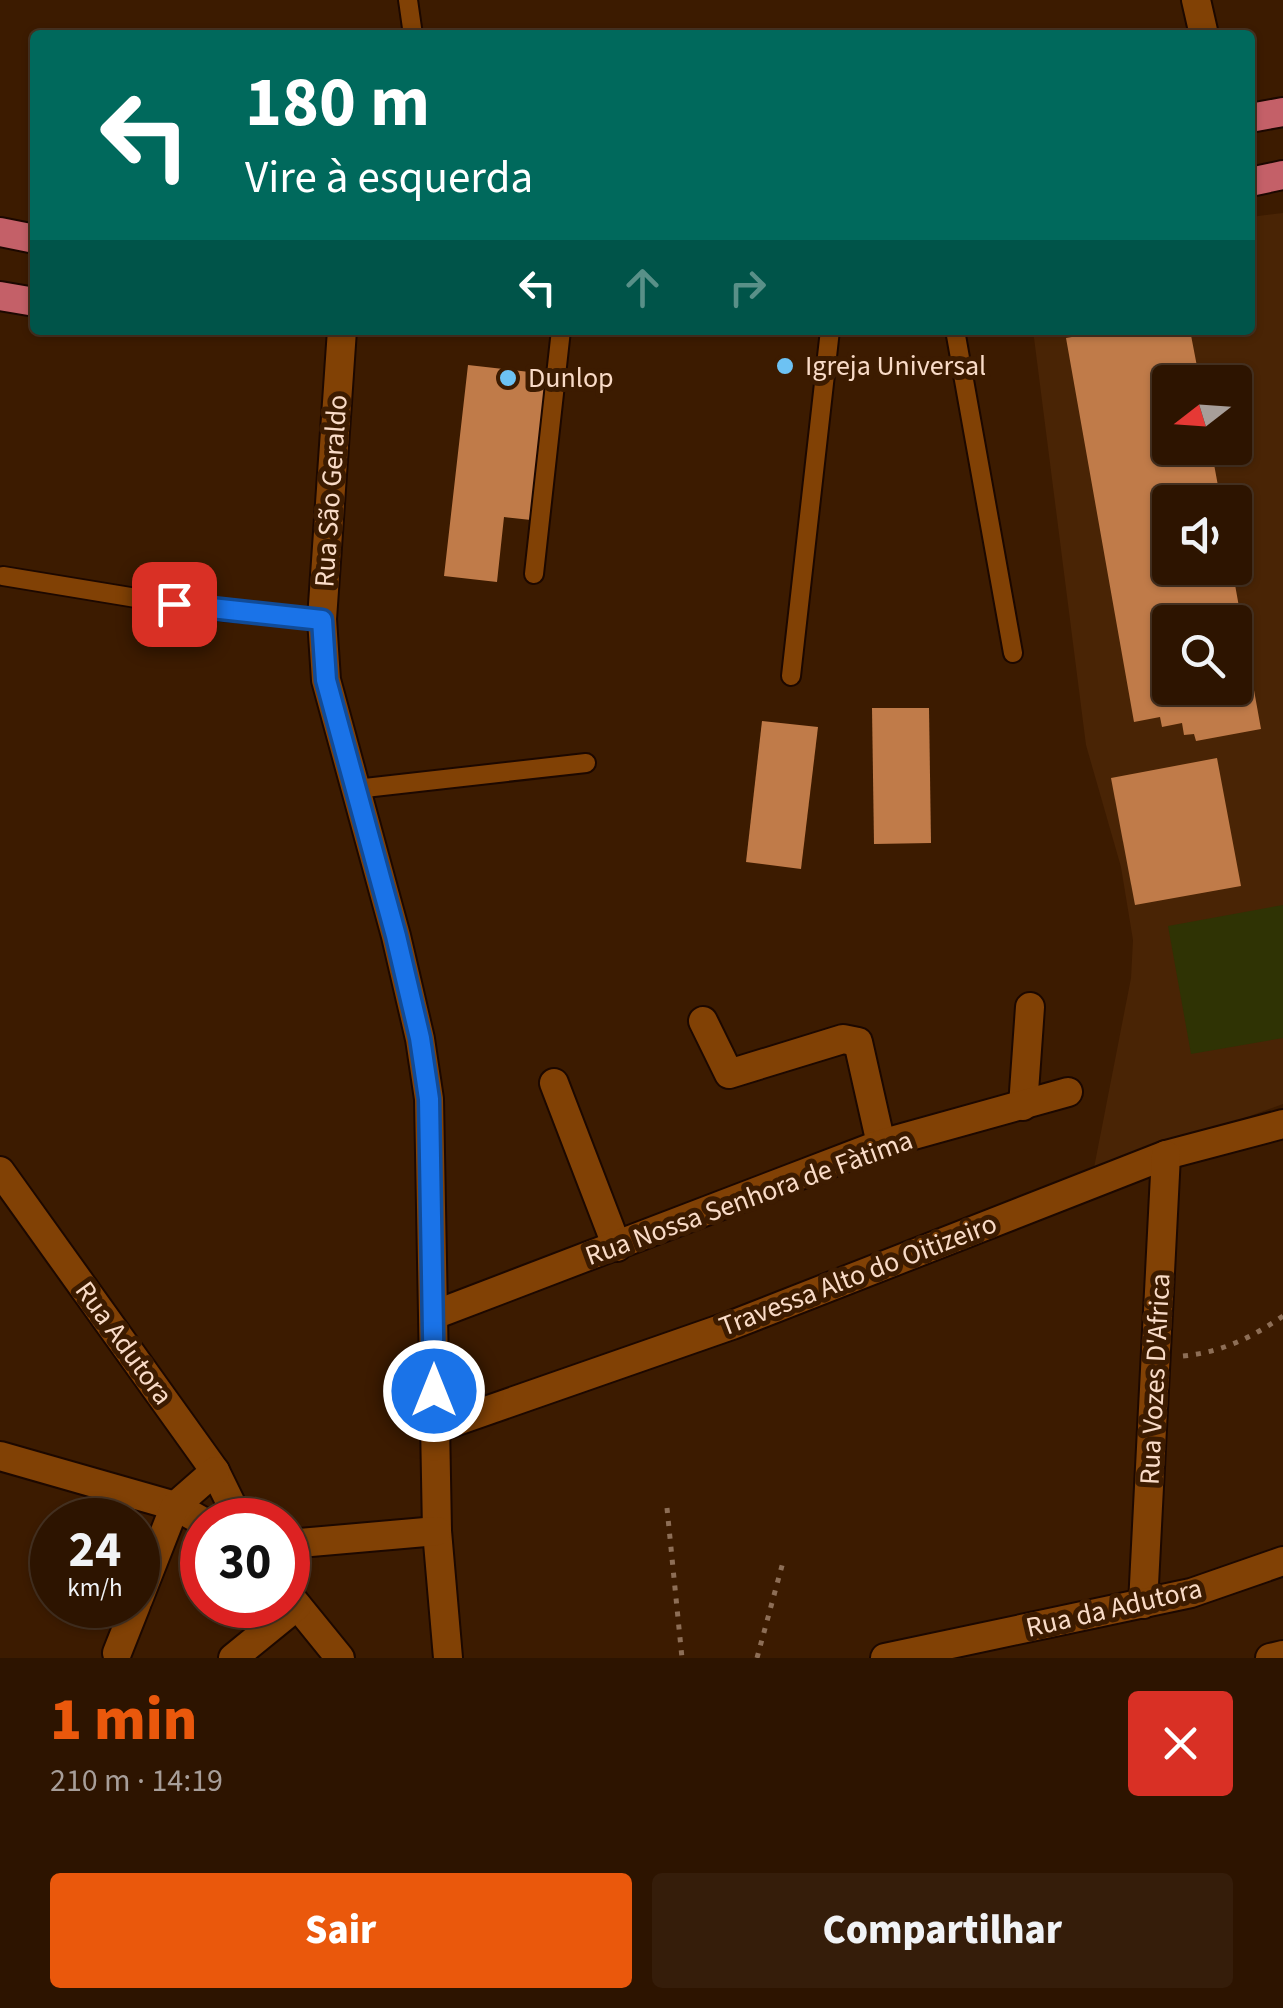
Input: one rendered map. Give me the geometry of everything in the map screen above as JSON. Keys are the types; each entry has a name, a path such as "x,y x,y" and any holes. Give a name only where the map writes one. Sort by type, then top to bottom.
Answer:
{"main road":[{"path":"1255,117 1283,112"},
{"path":"1255,181 1283,175"},
{"path":"0,232 30,238"},
{"path":"0,296 30,301"}],"street":[{"path":"1196,0 1203,30"},
{"name":"Rua São Geraldo","path":"342,335 322,620 326,680 396,936 420,1038 429,1099 437,1532 448,1658"},
{"path":"1022,1106 1030,1007"},
{"path":"703,1021 729,1074 843,1039 858,1042 880,1144"},
{"path":"554,1082 617,1247"},
{"name":"Rua Nossa Senhora de Fàtima","path":"434,1315 880,1144 1068,1092"},
{"name":"Travessa Alto do Oitizeiro","path":"434,1429 732,1325 1166,1155 1283,1124"},
{"name":"Rua Vozes D'Africa","path":"1143,1604 1166,1155"},
{"name":"Rua Adutora","path":"0,1171 216,1471 229,1498"},
{"path":"5,1464 180,1509"},
{"path":"160,1543 174,1506 216,1471"},
{"path":"310,1542 437,1532"},
{"name":"Rua da Adutora","path":"885,1658 1192,1593 1283,1561"},
{"path":"310,1622 340,1658"},
{"path":"117,1653 127,1628"},
{"path":"233,1658 264,1628"},
{"path":"1270,1658 1283,1655"}],"lane":[{"path":"408,0 412,30"},
{"path":"534,574 560,335"},
{"path":"791,676 829,335"},
{"path":"956,335 1013,653"},
{"path":"4,576 209,610 322,620"},
{"path":"356,789 586,763"}],"path":[{"path":"1156,1359 1210,1354 1250,1338 1283,1316"},
{"path":"667,1508 682,1658"},
{"path":"757,1658 783,1562"}],"shaded area":[{"path":"1283,213 1283,1104 1093,1173 1131,978 1133,940 1121,867 1086,745 1034,335 1255,335 1255,216"}],"green space":[{"path":"1283,905 1283,1038 1191,1054 1168,926"}],"building":[{"path":"1191,335 1197,365 1152,365 1152,465 1214,465 1218,485 1152,485 1152,585 1235,585 1239,605 1152,605 1152,705 1252,705 1252,679 1261,729 1196,741 1194,734 1184,735 1182,723 1162,727 1160,717 1134,722 1066,338"},
{"path":"468,365 547,374 531,520 504,517 497,582 444,576"},
{"path":"872,708 929,708 931,843 874,844"},
{"path":"762,721 818,727 801,869 746,862"},
{"path":"1217,758 1241,886 1135,905 1111,778"}],"place":[{"name":"Igreja Universal","path":"785,366"},
{"name":"Dunlop","path":"508,378"}],"route":[{"path":"174,604 322,620 326,680 396,936 420,1038 429,1099 434,1391"}]}
